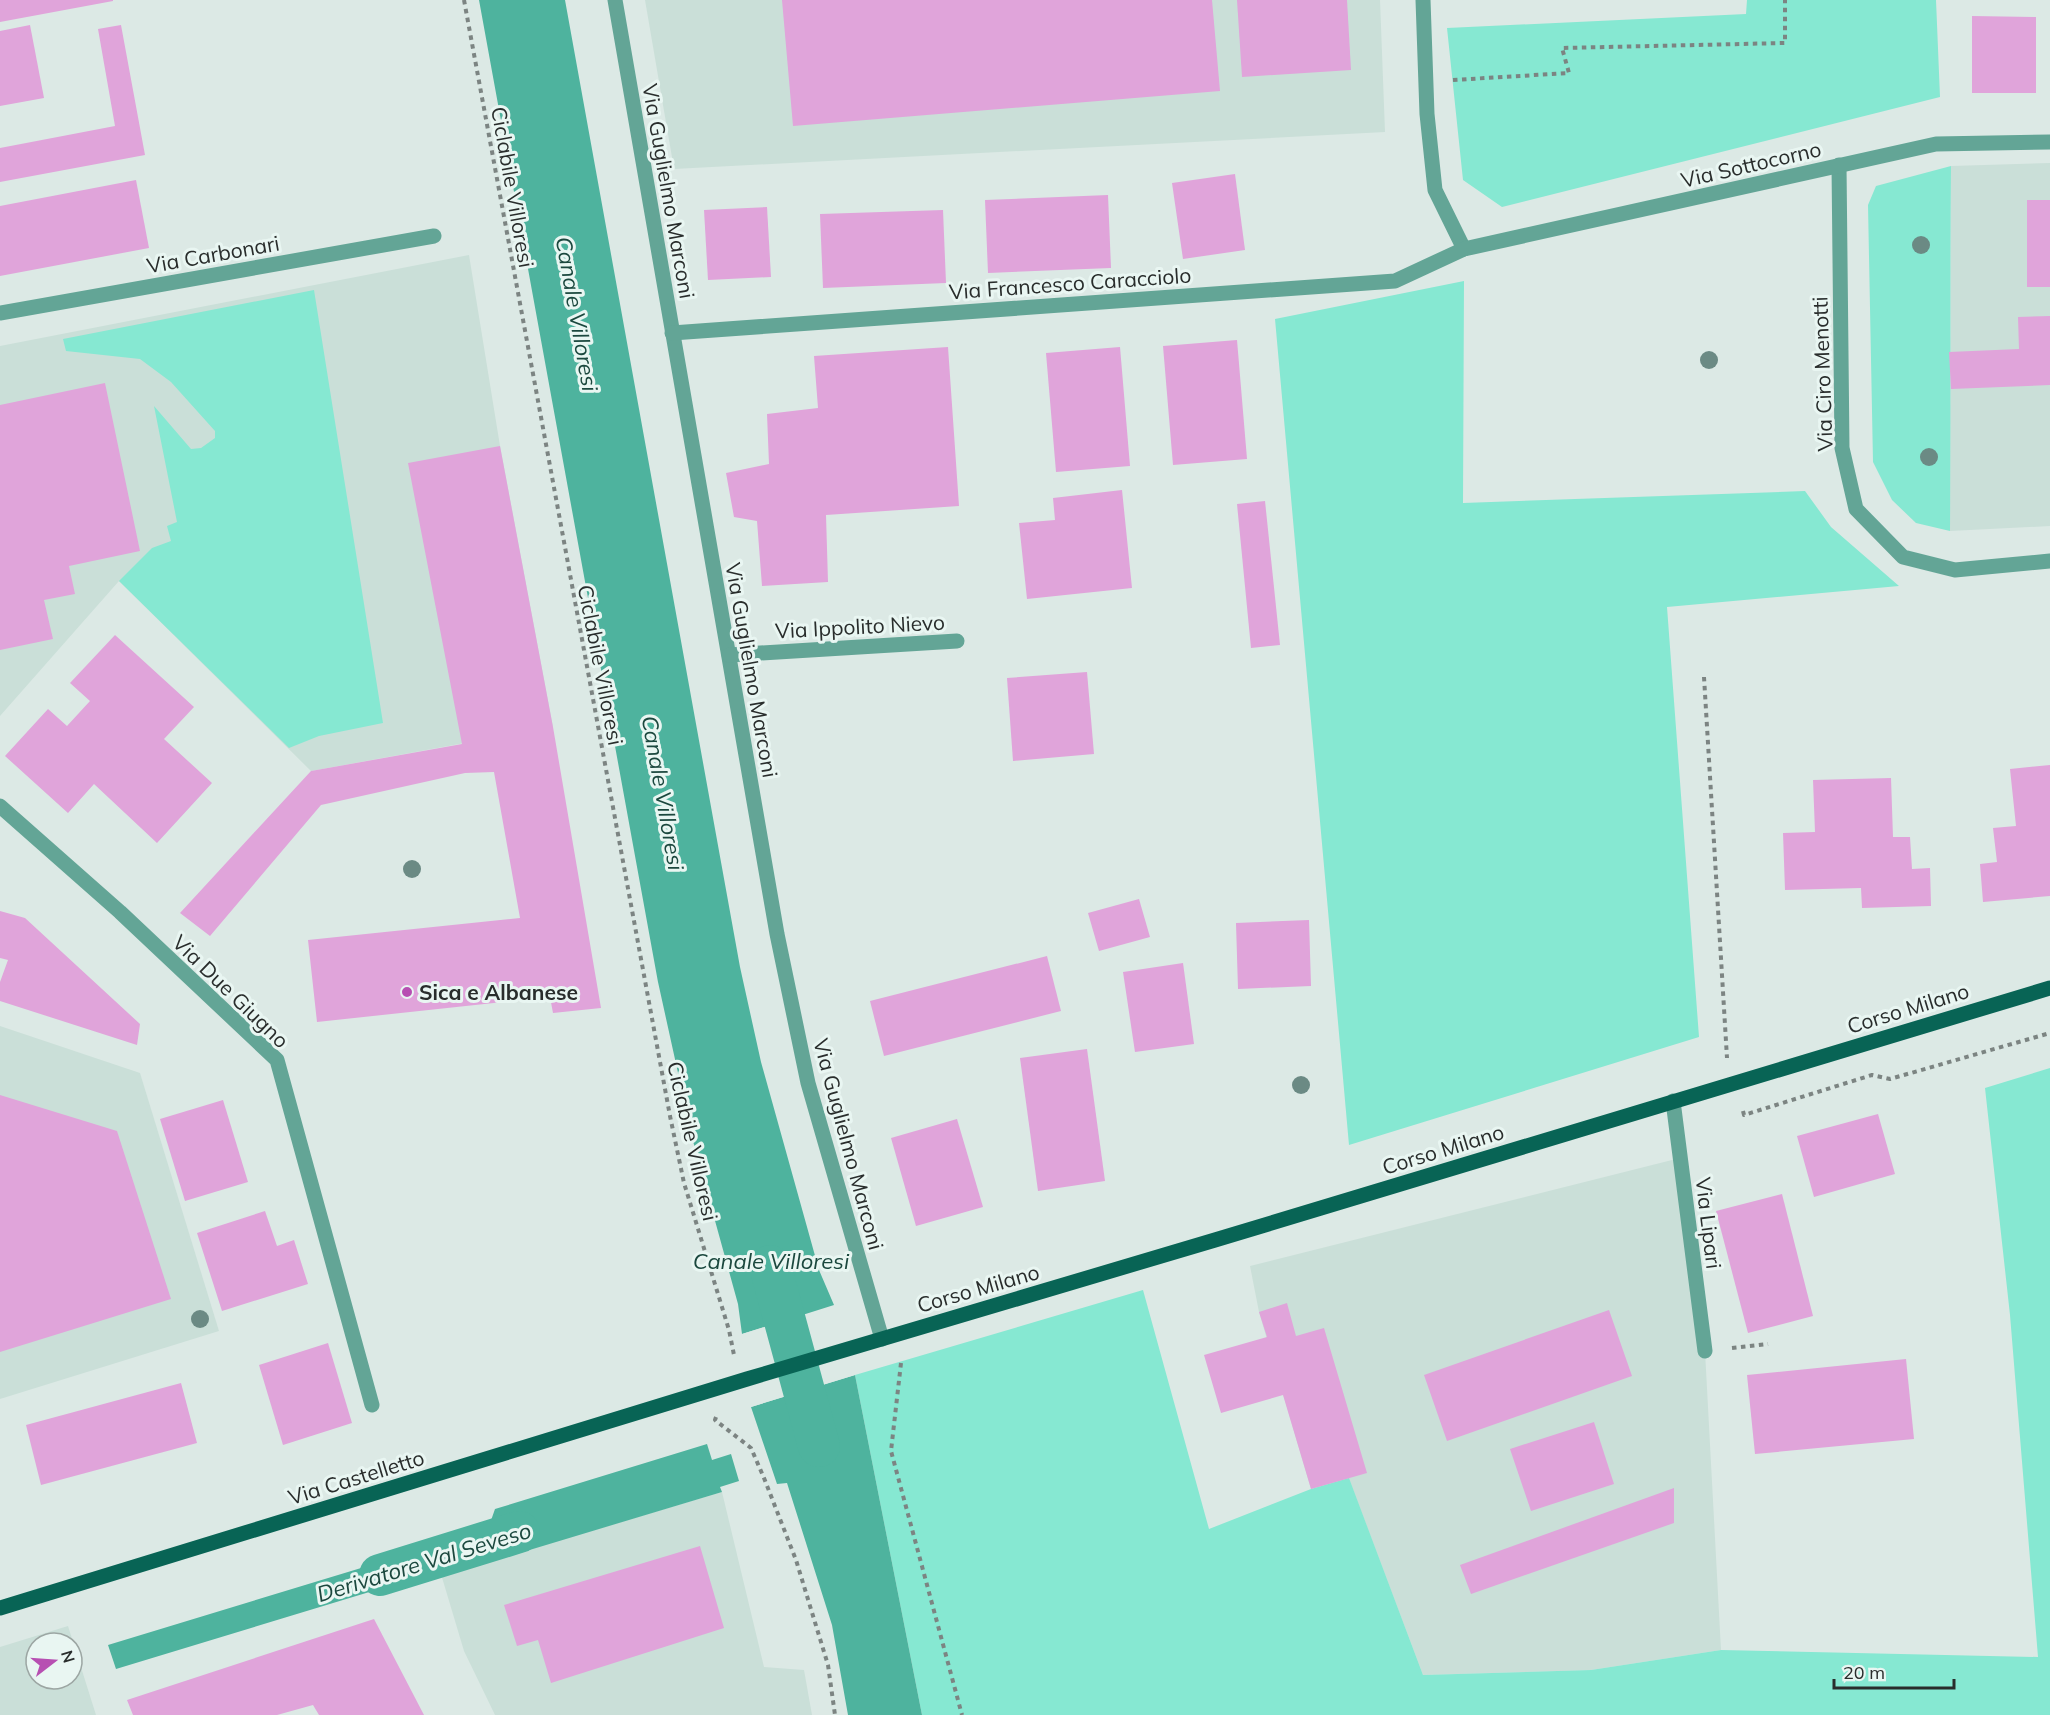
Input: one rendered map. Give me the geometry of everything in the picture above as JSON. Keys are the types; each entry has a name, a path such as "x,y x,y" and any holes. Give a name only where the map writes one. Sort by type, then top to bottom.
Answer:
{"main road":[{"name":"Corso Milano","path":"747,1379 2050,988"},
{"name":"Via Castelletto","path":"0,1608 747,1379"}],"street":[{"name":"Via Guglielmo Marconi","path":"615,0 777,934 808,1083 882,1339"},
{"path":"1423,0 1427,114 1435,190 1464,249"},
{"name":"Via Sottocorno","path":"1464,249 1936,144 2050,142"},
{"name":"Via Ciro Menotti","path":"1839,165 1842,448 1856,509 1903,556 1913,559 1955,570 2050,561"},
{"name":"Via Carbonari","path":"0,313 434,236"},
{"name":"Via Francesco Caracciolo","path":"672,333 1395,280 1464,249"},
{"name":"Via Ippolito Nievo","path":"729,655 957,641"},
{"name":"Via Due Giugno","path":"0,806 120,912 276,1060 372,1405"},
{"name":"Via Lipari","path":"1673,1101 1705,1351"}],"path":[{"name":"Ciclabile Villoresi","path":"464,0 670,1116 684,1183 729,1330"},
{"path":"1426,82 1569,73 1562,48 1785,43 1785,0"},
{"path":"1704,677 1726,1053 1744,1115 1872,1075 1890,1079 2050,1033"},
{"path":"905,1332 891,1450 962,1715"},
{"path":"1705,1351 1768,1344"},
{"path":"715,1420 751,1448 764,1478 796,1560 828,1665 835,1715"}],"shaded area":[{"path":"645,0 1380,0 1385,132 674,169"},
{"path":"1747,0 1936,0 1940,97 1502,207 1463,180 1447,28 1746,14"},
{"path":"2050,163 2050,526 1950,531 1951,166"},
{"path":"1951,166 1950,531 1916,523 1892,500 1873,462 1868,205 1876,186"},
{"path":"469,255 500,446 553,727 311,771 119,581 0,716 0,346"},
{"path":"1464,281 1463,503 1805,491 1831,527 1899,586 1667,607 1699,1037 1349,1145 1275,319"},
{"path":"314,290 383,723 319,736 289,748 119,581 152,548 171,541 167,526 177,522 154,406 191,449 201,448 215,438 215,431 171,382 140,359 66,351 63,339"},
{"path":"0,1026 140,1073 219,1331 0,1399"},
{"path":"2050,1068 2050,1715 922,1715 855,1375 1143,1290 1209,1529 1311,1489 1349,1478 1423,1675 1591,1670 1721,1650 2038,1657 2010,1315 1985,1088"},
{"path":"1680,1158 1705,1351 1721,1650 1591,1670 1423,1675 1349,1479 1311,1489 1259,1312 1250,1266"},
{"path":"722,1492 764,1667 804,1670 812,1715 495,1715 464,1651 435,1554 462,1546 465,1556 495,1547 506,1556"},
{"path":"68,1626 70,1631 52,1631"},
{"path":"24,1640 24,1691 84,1691 84,1677 96,1715 0,1715 0,1647"}],"water":[{"name":"Canale Villoresi","path":"479,0 565,0 740,967 761,1062 819,1270 834,1305 742,1334 738,1304 693,1141 658,982"},
{"path":"855,1375 922,1715 848,1715 832,1625 787,1483 777,1484 751,1407"},
{"path":"707,1444 712,1460 731,1454 739,1481 720,1487 722,1492 506,1557 495,1547 465,1556 462,1546 465,1536 488,1529 495,1509"},
{"path":"427,1548 435,1554 437,1563 397,1577 399,1583 116,1669 108,1645"}],"pier":[{"path":"834,1306 835,1308 742,1337 742,1334"},
{"path":"854,1372 855,1375 751,1407 750,1404"}],"building":[{"path":"0,0 113,0 113,1 0,22"},
{"path":"782,0 1212,0 1220,91 793,126"},
{"path":"1237,0 1347,0 1351,70 1242,77"},
{"path":"1972,16 2036,17 2036,93 1972,93"},
{"path":"30,25 44,98 0,106 0,31"},
{"path":"121,25 145,155 0,182 0,148 115,126 98,29"},
{"path":"1235,174 1245,250 1183,259 1172,183"},
{"path":"136,180 149,248 0,276 0,206"},
{"path":"1108,195 1111,268 988,273 985,200"},
{"path":"2027,200 2050,200 2050,287 2027,287"},
{"path":"767,207 771,277 708,280 704,210"},
{"path":"943,210 946,283 823,288 820,214"},
{"path":"2050,316 2050,385 1951,389 1949,352 2019,349 2018,317"},
{"path":"1237,340 1247,459 1173,465 1163,346"},
{"path":"948,347 959,506 826,515 828,582 762,586 757,521 734,517 726,473 769,464 767,414 818,408 814,356"},
{"path":"1120,347 1130,466 1056,472 1046,353"},
{"path":"105,383 140,551 69,566 75,594 44,600 53,639 0,650 0,405"},
{"path":"500,446 553,727 601,1008 553,1013 550,997 317,1022 308,940 520,918 494,772 465,773 321,805 210,936 180,913 311,771 462,744 408,463"},
{"path":"1122,490 1132,588 1027,599 1019,523 1055,520 1053,498"},
{"path":"1265,501 1280,645 1251,648 1237,504"},
{"path":"115,635 194,707 164,739 212,783 157,843 94,784 68,813 5,756 48,709 67,726 90,701 70,683"},
{"path":"1087,672 1094,754 1013,761 1007,678"},
{"path":"2050,765 2050,896 1983,902 1980,864 1997,862 1993,828 2016,826 2010,769"},
{"path":"1891,778 1893,837 1910,837 1912,869 1930,868 1931,906 1862,908 1861,888 1785,890 1783,833 1815,832 1813,780"},
{"path":"1139,899 1150,937 1099,951 1088,913"},
{"path":"0,911 25,918 140,1024 137,1045 0,1001 0,982 8,960 0,958"},
{"path":"1309,920 1311,986 1238,989 1236,923"},
{"path":"1047,956 1061,1011 884,1056 870,1001"},
{"path":"1183,963 1194,1044 1135,1052 1123,972"},
{"path":"1087,1049 1105,1181 1038,1191 1020,1058"},
{"path":"0,1095 117,1131 171,1299 0,1352"},
{"path":"223,1100 248,1182 185,1201 160,1119"},
{"path":"1878,1114 1895,1174 1814,1197 1797,1136"},
{"path":"957,1119 983,1207 916,1226 891,1138"},
{"path":"1782,1194 1813,1316 1748,1333 1716,1211"},
{"path":"265,1211 277,1246 294,1240 308,1284 222,1311 197,1233"},
{"path":"1287,1303 1296,1336 1324,1328 1367,1473 1311,1489 1283,1395 1221,1413 1204,1355 1267,1337 1259,1312"},
{"path":"1609,1310 1632,1376 1447,1441 1424,1375"},
{"path":"328,1343 352,1423 283,1445 259,1365"},
{"path":"1906,1359 1914,1439 1755,1454 1747,1375"},
{"path":"181,1383 197,1443 41,1485 26,1425"},
{"path":"1594,1422 1614,1484 1531,1511 1510,1449"},
{"path":"1674,1488 1674,1523 1471,1594 1460,1565"},
{"path":"700,1546 724,1628 551,1683 538,1640 517,1646 504,1605"},
{"path":"374,1619 424,1715 319,1715 313,1705 277,1715 133,1715 127,1700"}],"waterway":[{"name":"Canale Villoresi","path":"770,1266 819,1446"},
{"name":"Derivatore Val Seveso","path":"380,1575 519,1532"}],"place":[{"name":"Sica e Albanese","path":"407,992"}]}
